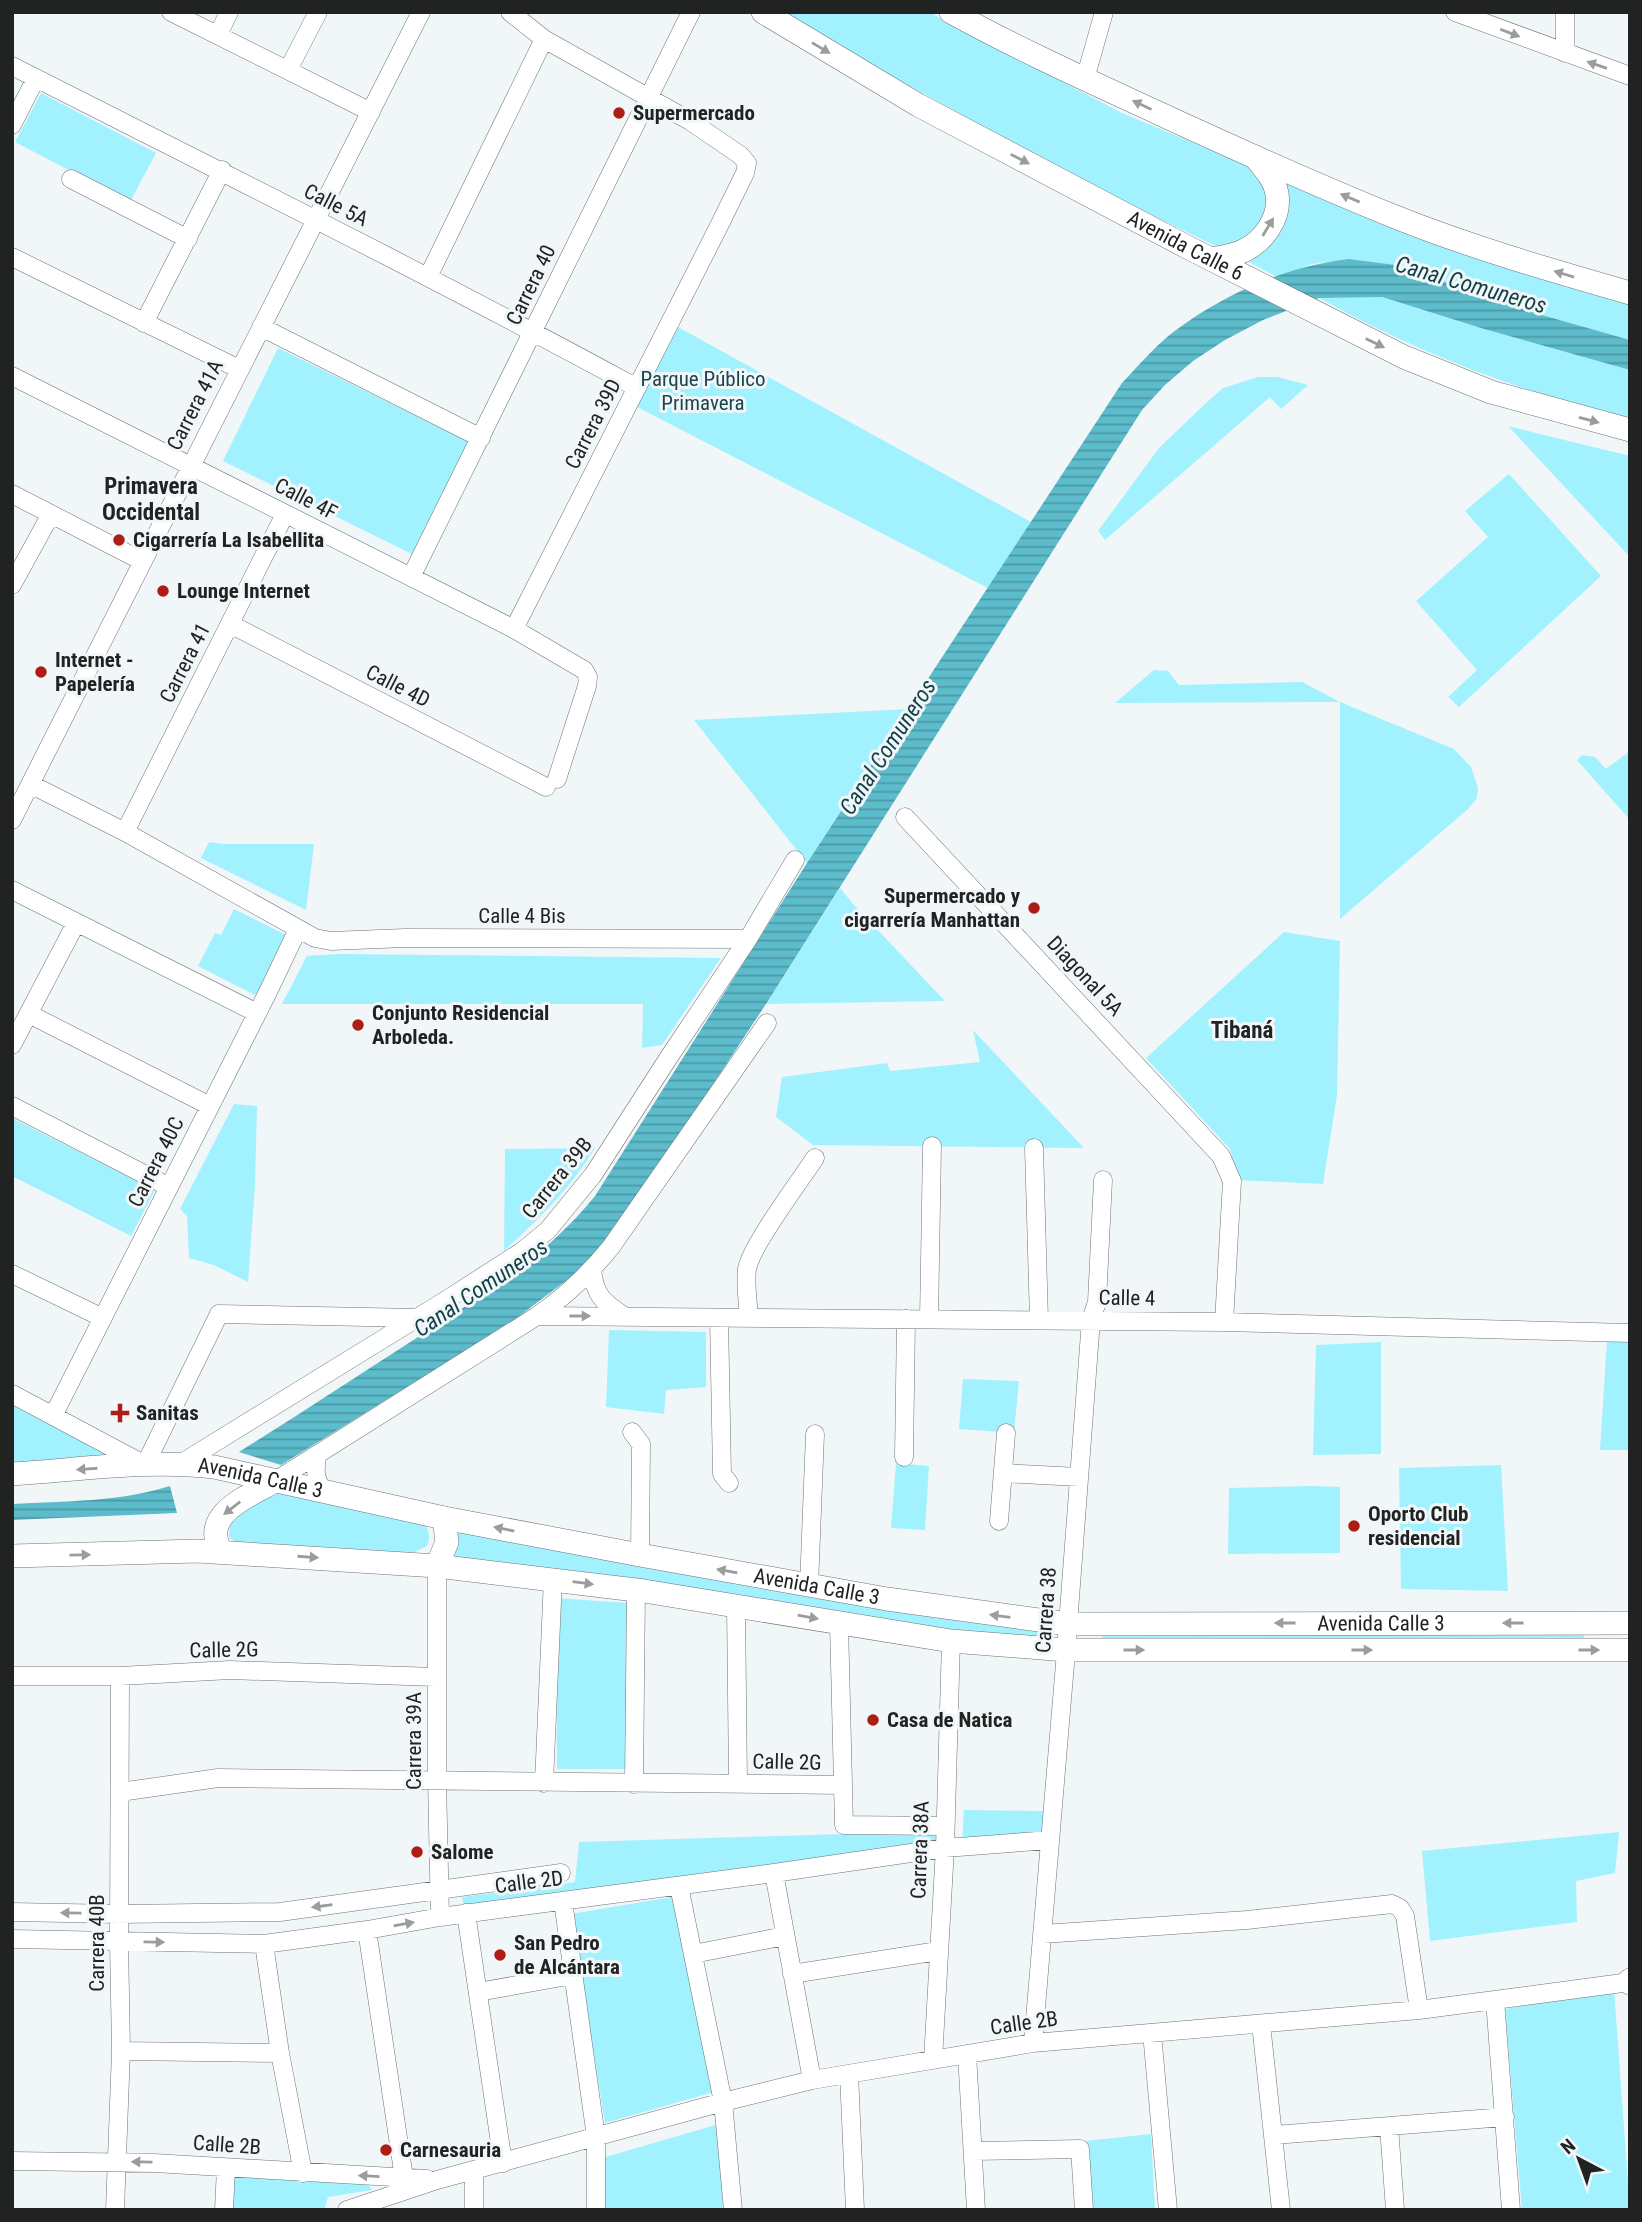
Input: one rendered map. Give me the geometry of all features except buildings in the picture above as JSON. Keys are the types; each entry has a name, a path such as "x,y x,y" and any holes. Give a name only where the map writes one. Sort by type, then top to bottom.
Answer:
{"main road":[{"name":"Avenida Calle 6","path":"763,12 918,105 1404,357 1491,392 1630,430"},
{"path":"951,12 1003,41 1254,157 1394,216 1481,248 1630,293"},
{"path":"1221,264 1261,238 1277,211 1277,195 1271,177 1254,157"},
{"name":"Avenida Calle 3","path":"12,1474 145,1465 214,1467 444,1518 640,1555 810,1586 1068,1624 1630,1623"},
{"path":"221,1552 216,1542 217,1522 238,1503 275,1481"},
{"path":"437,1566 447,1542 444,1518"},
{"name":"Avenida Calle 3","path":"12,1556 221,1552 437,1566 636,1590 951,1641 1066,1650 1630,1650"}],"street":[{"path":"171,12 371,112"},
{"path":"218,35 229,12"},
{"path":"288,70 318,12"},
{"name":"Carrera 41A","path":"12,820 421,12"},
{"path":"510,12 544,39 648,98"},
{"name":"Carrera 40","path":"411,577 691,12"},
{"path":"1085,79 1104,12"},
{"path":"1455,12 1630,76"},
{"path":"1564,53 1565,12"},
{"path":"428,277 544,39"},
{"name":"Calle 5A","path":"12,66 222,170 637,388"},
{"path":"12,125 36,78"},
{"name":"Carrera 39D","path":"514,629 745,173 747,163 740,155 690,121 648,98"},
{"path":"144,323 222,170"},
{"path":"71,179 188,239"},
{"path":"12,257 239,369"},
{"path":"261,327 481,438"},
{"name":"Calle 4F","path":"12,376 514,629 578,665"},
{"path":"12,494 142,561"},
{"path":"12,585 51,514"},
{"name":"Carrera 41","path":"125,832 285,514"},
{"name":"Calle 4D","path":"230,624 552,783 587,687 588,677 578,665"},
{"name":"Calle 4 Bis","path":"30,784 125,832 315,938 331,941 405,938 748,939"},
{"name":"Diagonal 5A","path":"905,817 1221,1156 1232,1181 1224,1322"},
{"name":"Carrera 39B","path":"180,1464 521,1252 548,1230 593,1175 748,939 794,860"},
{"path":"12,890 257,1013"},
{"path":"12,1045 76,922"},
{"name":"Carrera 40C","path":"53,1416 298,929"},
{"path":"29,1014 210,1106"},
{"path":"275,1481 566,1295 611,1247 767,1023"},
{"path":"12,1106 170,1187"},
{"path":"929,1319 932,1146"},
{"path":"1034,1148 1039,1320"},
{"path":"749,1317 747,1265 815,1158"},
{"name":"Carrera 38","path":"1033,2043 1091,1320 1097,1302 1103,1180"},
{"path":"592,1270 598,1295 607,1305 624,1316"},
{"path":"12,1274 103,1318"},
{"path":"12,1394 145,1465 219,1314 417,1318"},
{"name":"Calle 4","path":"537,1316 1224,1322 1630,1333"},
{"path":"719,1318 722,1474 729,1483"},
{"path":"904,1457 906,1318"},
{"path":"632,1432 640,1444 640,1555"},
{"path":"999,1521 1006,1433"},
{"path":"810,1586 815,1434"},
{"path":"318,1454 315,1469 318,1484 323,1491"},
{"path":"1004,1473 1079,1477"},
{"name":"Carrera 39A","path":"437,1566 436,1780 440,1917"},
{"path":"544,1783 553,1579"},
{"path":"634,1784 636,1590"},
{"path":"736,1605 738,1784"},
{"path":"839,1623 844,1825 944,1826"},
{"name":"Carrera 38A","path":"933,2060 945,1848 951,1641"},
{"name":"Calle 2G","path":"12,1676 120,1676 230,1670 436,1677"},
{"name":"Carrera 40B","path":"114,2210 121,2051 120,1676"},
{"name":"Calle 2G","path":"120,1792 218,1779 842,1785"},
{"name":"Calle 2D","path":"12,1939 264,1944 466,1913 945,1848 1051,1840"},
{"path":"12,1912 280,1912 561,1873"},
{"path":"774,1873 813,2080"},
{"path":"679,1886 723,2102 733,2210"},
{"path":"563,1901 596,2137 597,2210"},
{"path":"1042,1934 1247,1920 1392,1904 1400,1908 1405,1916 1419,2010"},
{"path":"466,1913 503,2163"},
{"path":"367,1930 404,2178"},
{"path":"693,1954 785,1936"},
{"path":"264,1944 280,2053 303,2173"},
{"path":"792,1974 938,1951"},
{"path":"478,1992 573,1975"},
{"name":"Calle 2B","path":"347,2210 438,2180 813,2080 1033,2043 1419,2010 1630,1982"},
{"path":"1495,2000 1511,2210"},
{"path":"1261,2024 1281,2210"},
{"path":"1152,2033 1168,2210"},
{"path":"121,2051 280,2053"},
{"path":"967,2054 976,2210"},
{"path":"849,2074 855,2210"},
{"path":"1274,2135 1505,2117"},
{"path":"1389,2126 1395,2210"},
{"path":"973,2151 1080,2149 1084,2210"},
{"name":"Calle 2B","path":"12,2161 116,2162 438,2180"},
{"path":"224,2210 226,2168"},
{"path":"474,2171 474,2210"}],"green space":[{"path":"783,12 929,12 1122,113 1254,168 1271,202 1251,239 1222,249 1093,187 826,40"},
{"path":"41,93 156,153 130,202 15,142"},
{"path":"1280,179 1630,299 1630,340 1535,313 1396,265 1349,259 1312,264 1277,277 1249,262 1270,239"},
{"path":"1382,297 1630,370 1630,419 1549,396 1470,369 1394,336 1319,298"},
{"name":"Parque Público Primavera","path":"678,327 1031,522 988,588 637,407"},
{"path":"278,348 473,444 416,556 223,461"},
{"path":"1258,377 1278,377 1308,385 1281,409 1270,397 1105,540 1098,531 1159,448 1223,388"},
{"path":"1508,426 1630,456 1630,557"},
{"path":"1509,474 1601,576 1459,707 1448,697 1477,670 1416,601 1488,537 1465,511"},
{"path":"1154,670 1168,671 1179,685 1302,682 1340,702 1115,703"},
{"path":"1340,702 1454,749 1471,767 1478,788 1477,798 1468,809 1340,919"},
{"path":"908,709 807,863 694,720"},
{"path":"1630,751 1630,820 1577,760 1582,755 1595,757 1606,769"},
{"path":"209,842 314,844 306,910 201,858"},
{"path":"840,888 854,905 945,1001 766,1004"},
{"path":"234,909 288,936 257,996 198,966 215,933 221,935"},
{"path":"1284,932 1340,941 1337,1095 1323,1184 1237,1180 1230,1149 1146,1058"},
{"path":"338,954 721,958 662,1045 642,1048 643,1004 282,1004 307,956"},
{"path":"973,1030 1084,1148 813,1145 776,1117 782,1077 887,1063 890,1071 980,1062"},
{"path":"234,1104 257,1106 248,1282 214,1265 189,1258 187,1216 180,1209"},
{"path":"12,1118 155,1190 131,1236 12,1176"},
{"path":"595,1148 553,1203 504,1251 505,1149"},
{"path":"609,1330 706,1332 706,1387 666,1390 664,1414 606,1407"},
{"path":"1607,1341 1630,1342 1630,1450 1600,1450"},
{"path":"1381,1342 1381,1454 1313,1455 1316,1345"},
{"path":"963,1379 1019,1381 1014,1433 959,1429"},
{"path":"12,1405 112,1457 12,1464"},
{"path":"896,1463 929,1466 925,1530 891,1528"},
{"path":"1501,1465 1508,1591 1401,1589 1399,1468"},
{"path":"1340,1487 1340,1553 1228,1554 1229,1488"},
{"path":"285,1490 423,1521 429,1533 427,1546 410,1554 235,1542 229,1537 230,1523 256,1504"},
{"path":"453,1530 822,1599 1045,1630 1045,1642 951,1634 629,1580 451,1556"},
{"path":"556,1598 628,1603 628,1769 557,1769"},
{"path":"1102,1633 1584,1634 1584,1642 1103,1642"},
{"path":"964,1810 1046,1811 1044,1833 962,1843"},
{"path":"940,1831 941,1843 464,1907 462,1897 575,1882 579,1842"},
{"path":"1619,1832 1615,1873 1576,1881 1577,1922 1430,1941 1422,1851"},
{"path":"672,1897 714,2092 605,2123 571,1914"},
{"path":"1614,1989 1630,2210 1522,2210 1505,2009"},
{"path":"719,2124 723,2210 604,2210 602,2158"},
{"path":"1151,2134 1155,2210 1090,2210 1085,2141"},
{"path":"232,2174 368,2184 372,2190 328,2197 325,2208 232,2210"}],"water":[{"name":"Canal Comuneros","path":"1349,259 1396,265 1535,313 1630,340 1630,370 1382,297 1319,298 1263,320 1193,361 1142,410 766,1004 630,1210 595,1253 571,1277 510,1323 281,1465 239,1452 488,1291 534,1257 576,1218 595,1196 807,863 1122,383 1169,336 1215,304 1280,275"},
{"path":"170,1486 177,1513 12,1520 12,1504 112,1498"}],"place":[{"name":"Supermercado","path":"619,113"},
{"name":"Cigarrería La Isabellita","path":"119,540"},
{"name":"Lounge Internet","path":"163,591"},
{"name":"Internet - Papelería","path":"41,672"},
{"name":"Supermercado y cigarrería Manhattan","path":"1034,908"},
{"name":"Conjunto Residencial Arboleda.","path":"358,1025"},
{"name":"Sanitas","path":"120,1413"},
{"name":"Oporto Club residencial","path":"1354,1526"},
{"name":"Casa de Natica","path":"873,1720"},
{"name":"Salome","path":"417,1852"},
{"name":"San Pedro de Alcántara","path":"500,1955"},
{"name":"Carnesauria","path":"386,2150"}],"district":[{"name":"Primavera Occidental","path":"151,499"},
{"name":"Tibaná","path":"1242,1030"}]}
